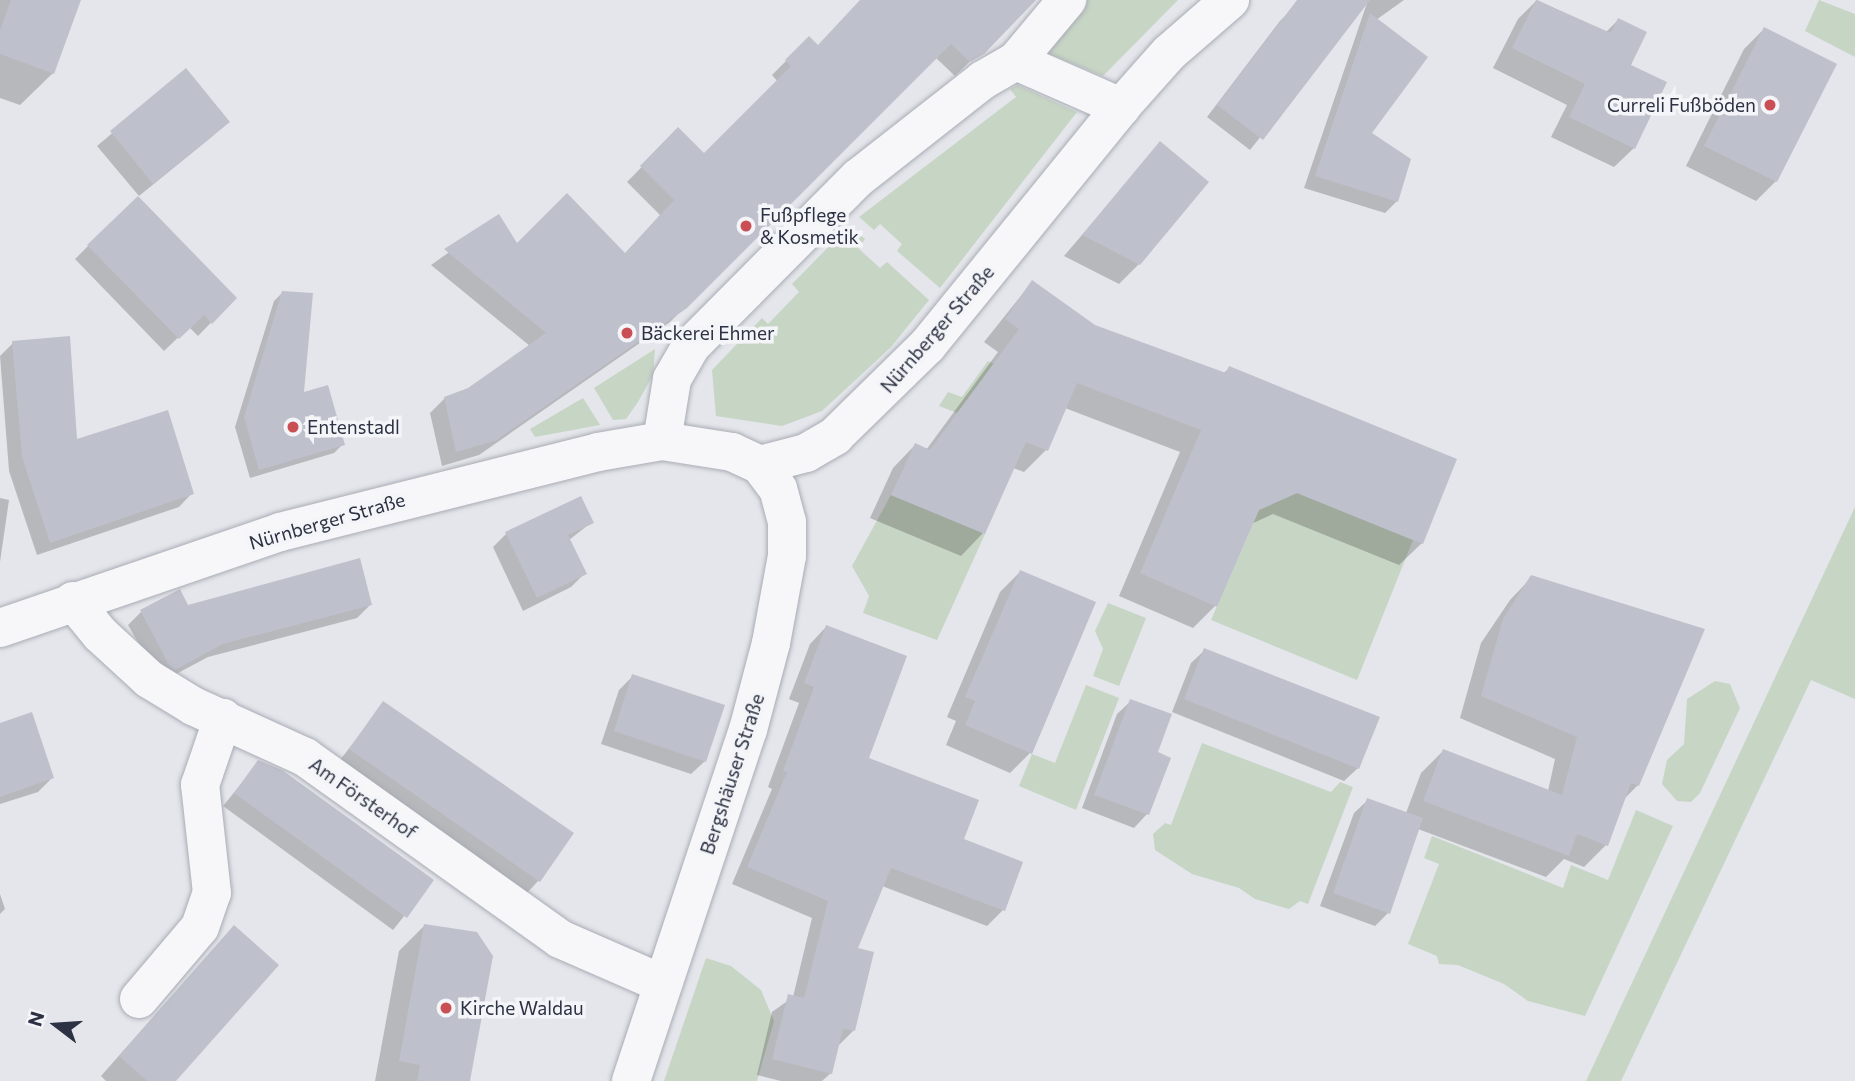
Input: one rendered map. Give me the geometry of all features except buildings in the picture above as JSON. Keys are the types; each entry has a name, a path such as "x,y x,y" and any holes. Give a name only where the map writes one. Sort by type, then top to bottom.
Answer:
{"street":[{"path":"662,441 672,379 691,346 858,178 983,80 1016,61 1067,0"},
{"name":"Nürnberger Straße","path":"0,628 73,601 344,515 447,487 662,441 732,452 760,465 815,447 883,393 928,346 1121,107 1169,53 1230,0"},
{"path":"1016,61 1121,107"},
{"name":"Bergshäuser Straße","path":"631,1081 748,730 787,556 787,522 778,489 760,465"},
{"name":"Am Försterhof","path":"73,601 100,634 149,679 305,757 560,939 663,984"},
{"path":"139,999 200,927 212,893 200,785 223,718"}],"green space":[{"path":"1085,0 1178,0 1103,76 1049,54 1048,44"},
{"path":"1819,0 1855,14 1855,57 1805,31"},
{"path":"1018,85 1077,112 940,288 897,251 902,244 880,224 874,230 859,217 1016,97 1010,89"},
{"path":"849,226 865,239 858,248 880,268 887,262 929,300 891,347 822,411 782,426 716,416 712,370 762,318 768,324 799,292 792,284"},
{"path":"655,349 653,375 638,402 626,419 613,420 594,388"},
{"path":"988,361 994,364 957,413 939,406 948,392 962,397"},
{"path":"583,398 600,425 535,437 530,429"},
{"path":"1297,493 1413,540 1357,680 1211,620 1259,510"},
{"path":"891,495 985,534 937,640 863,613 869,596 852,566"},
{"path":"1855,507 1855,699 1811,680 1621,1081 1586,1081"},
{"path":"1108,603 1146,618 1119,686 1093,676 1103,649 1095,631"},
{"path":"1715,681 1730,684 1740,708 1700,793 1691,802 1677,801 1662,784 1667,760 1684,744 1687,699"},
{"path":"1086,685 1119,698 1076,810 1019,786 1032,754 1055,763"},
{"path":"1202,743 1331,792 1340,782 1353,787 1308,904 1300,901 1289,909 1255,899 1239,888 1192,874 1155,850 1153,834 1165,823 1171,825"},
{"path":"1636,810 1673,826 1585,1016 1528,1001 1504,984 1458,965 1439,964 1437,956 1408,944 1439,864 1424,858 1432,836 1563,888 1571,865 1608,880"},
{"path":"706,958 731,966 761,990 774,1021 757,1081 664,1081"}],"place":[{"name":"Curreli Fußböden","path":"1770,105"},
{"name":"Fußpflege & Kosmetik","path":"746,226"},
{"name":"Bäckerei Ehmer","path":"627,333"},
{"name":"Entenstadl","path":"293,427"},
{"name":"Kirche Waldau","path":"446,1008"}]}
